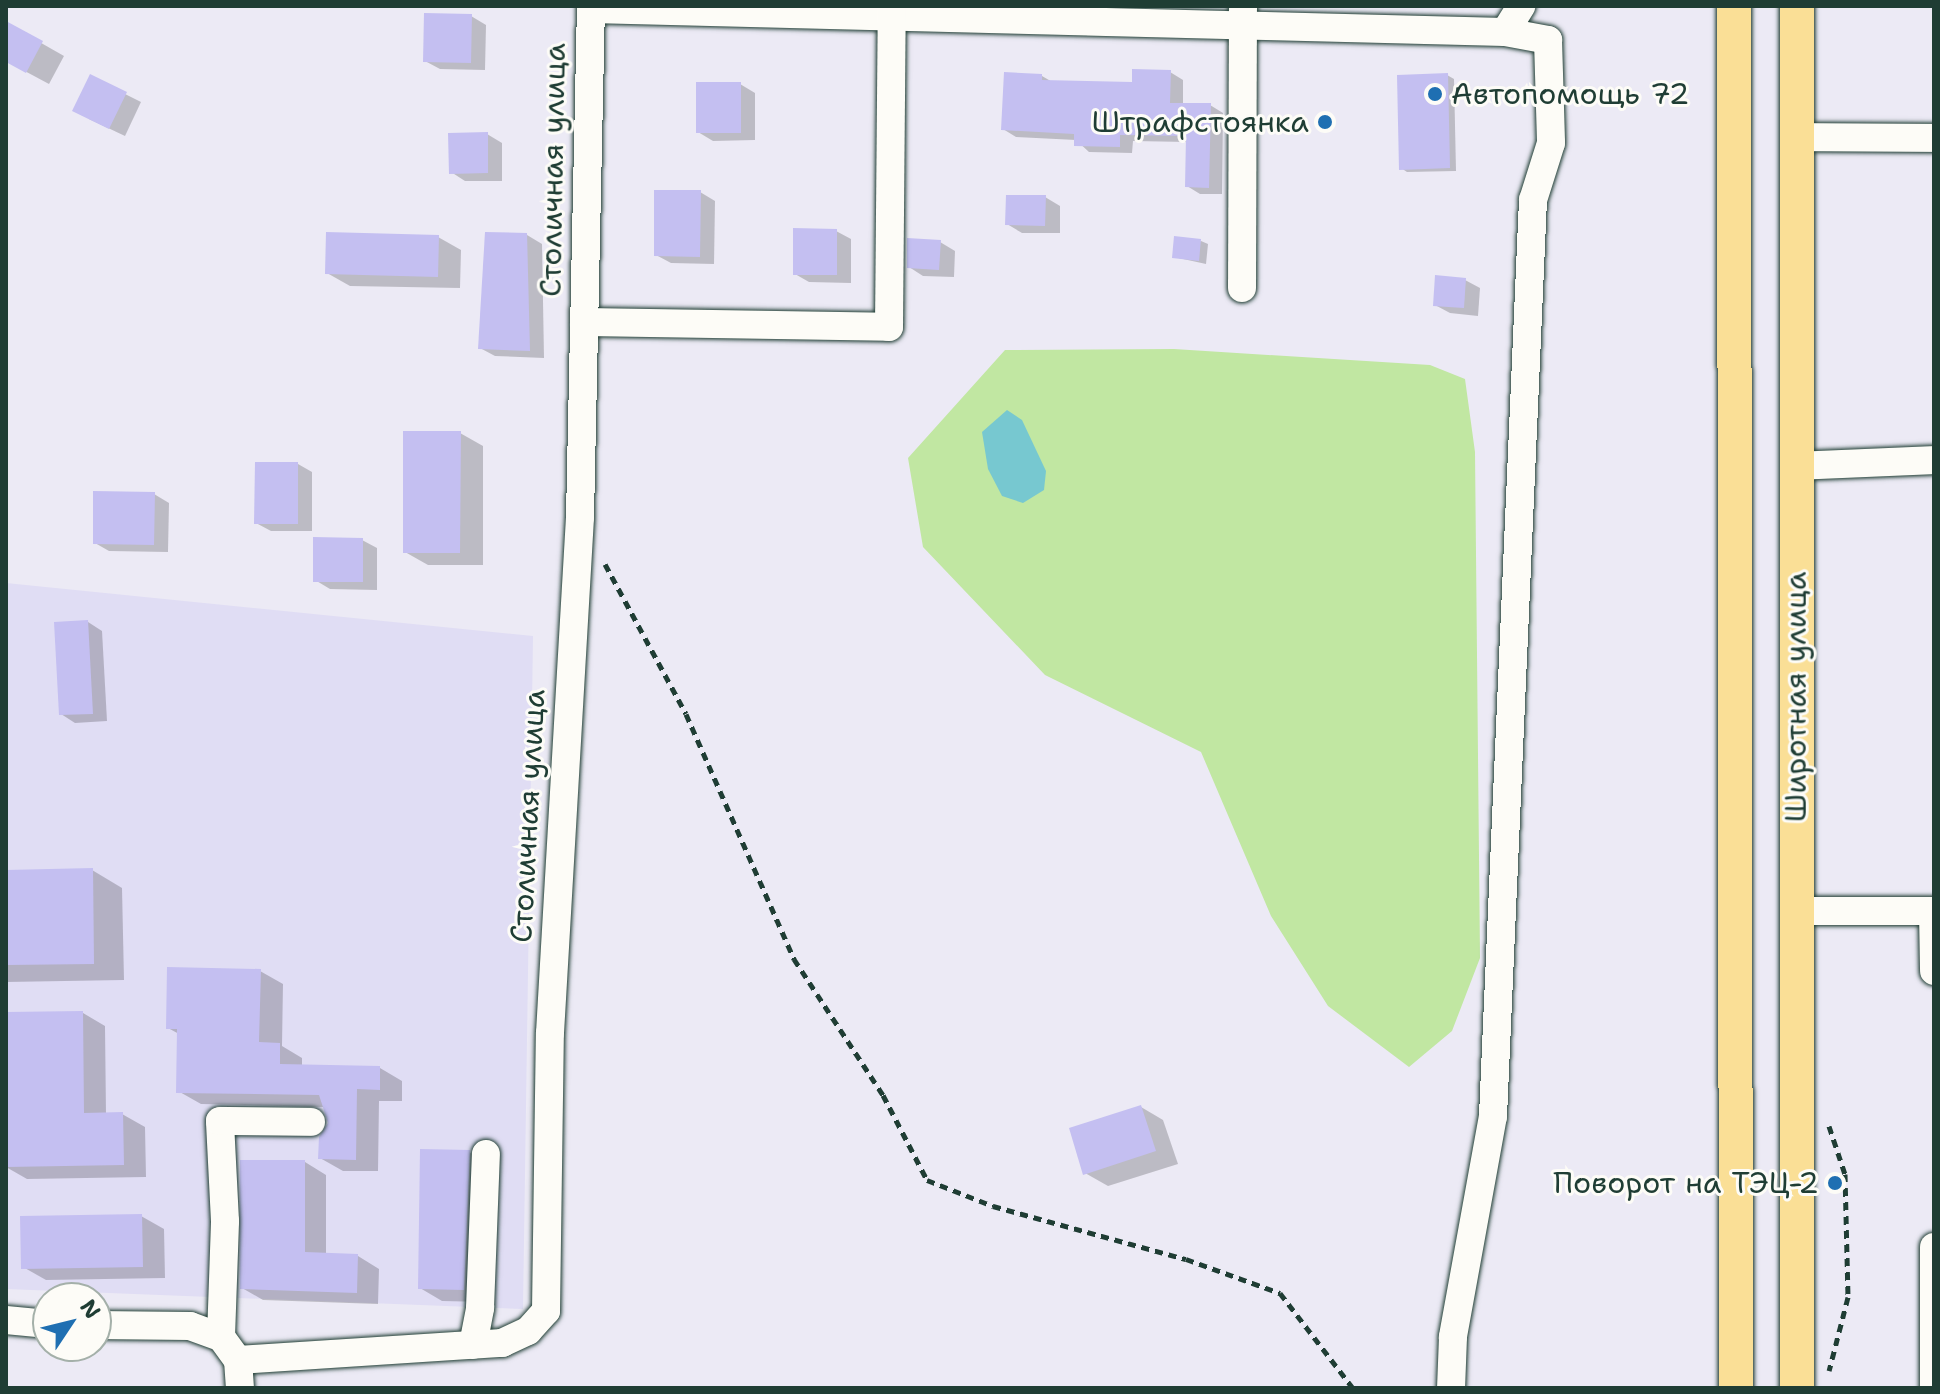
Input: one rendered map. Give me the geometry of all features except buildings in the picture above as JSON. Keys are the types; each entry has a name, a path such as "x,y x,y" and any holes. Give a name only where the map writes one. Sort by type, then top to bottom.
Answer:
{"main road":[{"name":"Широтная улица","path":"1734,6 1736,1388"},
{"name":"Широтная улица","path":"1797,6 1797,1388"}],"street":[{"path":"1505,32 1521,6"},
{"path":"591,8 1243,15 1505,32 1548,40 1551,143 1533,200 1493,1116 1453,1337 1451,1388"},
{"name":"Столичная улица","path":"238,1360 502,1343 528,1331 546,1311 550,1033 580,517 591,8"},
{"path":"584,322 889,327 892,10"},
{"path":"1242,288 1243,15"},
{"path":"1795,137 1934,138"},
{"path":"1797,466 1934,460"},
{"path":"1795,911 1933,910 1934,971"},
{"path":"221,1337 225,1221 220,1121 311,1122"},
{"path":"473,1345 480,1308 486,1154"},
{"path":"1934,1247 1934,1388"},
{"path":"6,1320 32,1322"},
{"path":"112,1325 190,1326 221,1337 238,1360 240,1388"}],"path":[{"path":"580,517 686,714 794,959 883,1095 927,1180 993,1206 1186,1259 1280,1293 1353,1388"},
{"path":"1829,1126 1845,1174 1848,1297 1829,1369"}],"shaded area":[{"path":"6,583 533,636 523,1309 112,1293 112,1282 32,1282 32,1290 6,1289"}],"green space":[{"path":"1174,349 1430,365 1465,379 1475,452 1480,958 1452,1031 1409,1067 1328,1006 1271,916 1201,752 1045,675 923,547 908,458 1005,350"}],"water":[{"path":"1007,410 1022,420 1046,471 1044,490 1023,503 1002,496 988,469 982,432"}],"place":[{"name":"Автопомощь 72","path":"1435,94"},
{"name":"Штрафстоянка","path":"1325,122"},
{"name":"Поворот на ТЭЦ-2","path":"1835,1183"}]}
